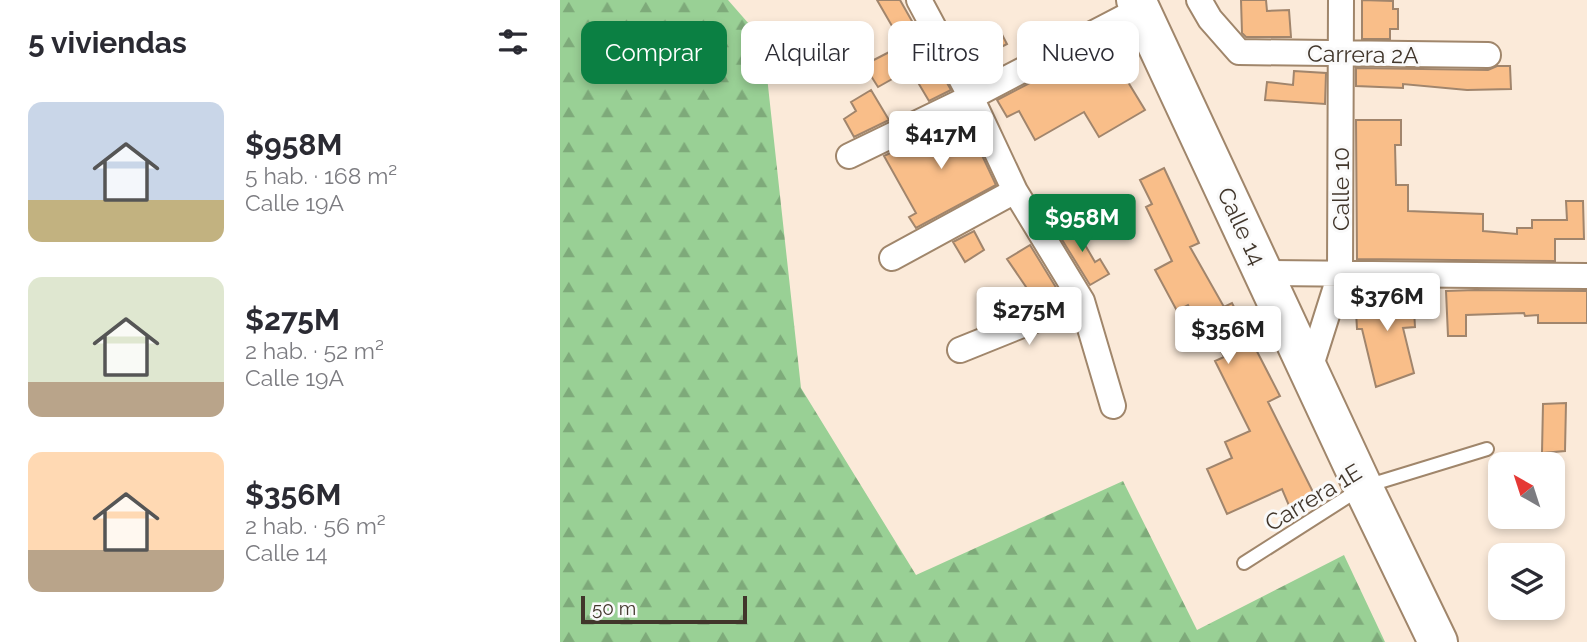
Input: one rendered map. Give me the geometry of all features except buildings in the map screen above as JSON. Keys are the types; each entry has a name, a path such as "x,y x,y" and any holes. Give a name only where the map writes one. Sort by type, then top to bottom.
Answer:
{"highway":[{"name":"Calle 14","path":"1138,4 1438,642"}],"street":[{"path":"919,0 971,97 1015,191 1082,301 1113,406"},
{"name":"Carrera 2A","path":"1199,0 1210,19 1239,52 1488,55"},
{"name":"Calle 10","path":"1309,372 1340,274 1341,0"},
{"path":"849,156 971,97 1138,4"},
{"path":"892,258 1015,191"},
{"path":"1264,274 1587,276"},
{"path":"960,350 1082,301"}],"lane":[{"name":"Carrera 1E","path":"1244,563 1363,487 1487,449"}],"green space":[{"path":"560,0 728,0 746,21 741,21 741,84 768,84 801,388 916,575 1123,481 1197,630 1344,555 1385,642 560,642"}]}
